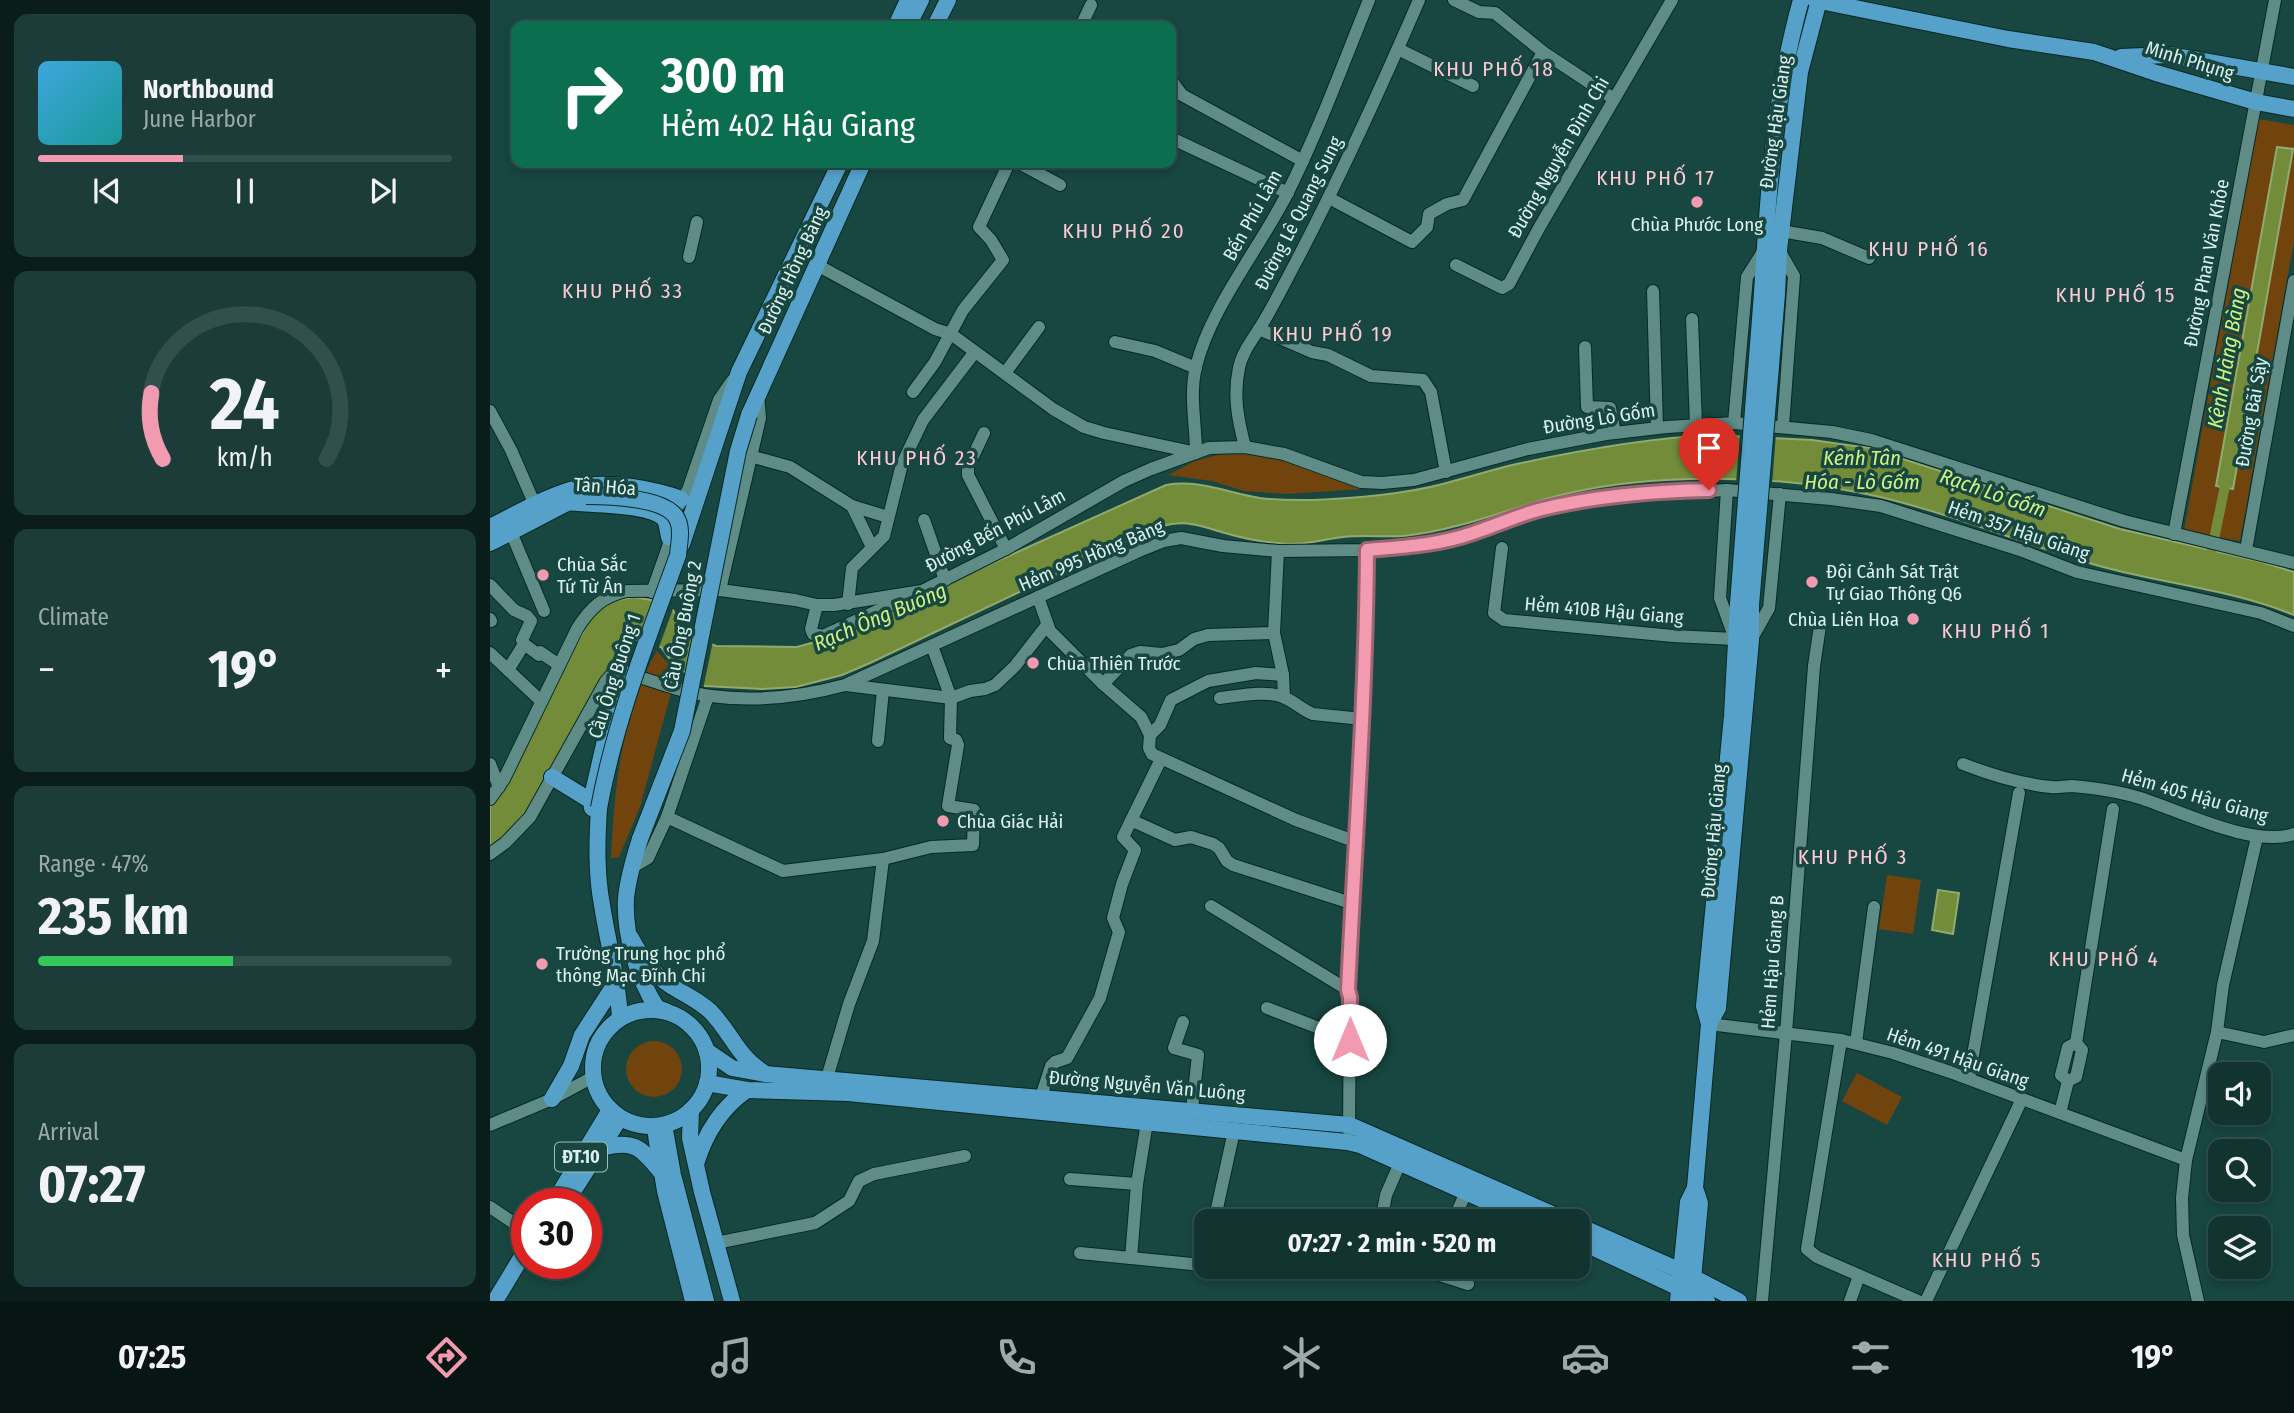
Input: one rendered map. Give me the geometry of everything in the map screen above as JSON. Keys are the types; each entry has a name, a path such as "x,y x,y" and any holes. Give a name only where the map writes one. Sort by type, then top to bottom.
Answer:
{"main road":[{"path":"908,0 909,21"},
{"path":"911,21 921,0"},
{"path":"914,21 937,0"},
{"path":"938,21 948,0"},
{"name":"Đường Hậu Giang","path":"1685,1288 1700,1203 1696,1188 1709,1024 1718,1008 1772,250 1776,123 1783,68 1801,0"},
{"name":"Đường Hậu Giang","path":"1772,250 1781,231 1800,72 1818,0"},
{"name":"Minh Phụng","path":"1818,0 2112,57 2156,73 2256,102 2293,103"},
{"name":"Minh Phụng","path":"2112,57 2169,55 2294,77"},
{"name":"Đường Hồng Bàng","path":"729,400 739,372 838,168"},
{"name":"Đường Hồng Bàng","path":"748,415 861,168"},
{"name":"Cầu Ông Buông 1","path":"595,805 672,546 729,400"},
{"name":"Cầu Ông Buông 2","path":"631,868 682,731 748,415"},
{"name":"Tân Hóa","path":"490,527 535,505 584,486 611,485 684,494"},
{"path":"567,502 586,496 621,498 666,507 676,517 680,531 672,546"},
{"name":"Tân Hóa","path":"490,543 567,502 646,510 659,515 666,521 672,546"},
{"path":"620,1018 617,981 601,904 595,805 621,671"},
{"path":"552,777 595,805"},
{"path":"631,868 626,898 635,960 657,1008 670,1012 686,1021 699,1035 707,1051 709,1070 701,1098 687,1113 659,1126 630,1123 615,1114 599,1095 593,1077 593,1059 598,1043 607,1029 620,1018 641,1010 670,1012"},
{"path":"631,938 656,974 709,1010 742,1056 765,1074"},
{"path":"552,1099 571,1066 582,1035 617,981"},
{"name":"Đường Nguyễn Văn Luông","path":"707,1051 732,1068 827,1085 1147,1123 1348,1142 1504,1209"},
{"name":"Đường Nguyễn Văn Luông","path":"707,1083 747,1090 827,1085 1041,1097 1349,1125 1540,1209"},
{"path":"696,1165 712,1125 727,1107 747,1090"},
{"path":"687,1113 696,1165 732,1301"},
{"path":"687,1113 689,1172 722,1301"},
{"name":"ĐT.10","path":"575,1188 601,1148 615,1114"},
{"name":"ĐT.10","path":"563,1188 615,1114"},
{"path":"659,1126 660,1171 692,1301"},
{"path":"659,1126 706,1301"},
{"path":"601,1148 618,1144 634,1145 649,1157 660,1171"},
{"path":"1590,1233 1707,1301"},
{"path":"1590,1246 1685,1288 1739,1301"},
{"path":"495,1301 511,1274"},
{"path":"508,1301 521,1279"}],"street":[{"name":"Bến Phú Lâm","path":"1196,453 1193,385 1208,332 1287,193 1369,0"},
{"name":"Đường Lê Quang Sung","path":"1245,447 1237,412 1238,375 1244,354 1329,198 1419,0"},
{"path":"1454,0 1479,12 1494,13 1543,52 1614,99"},
{"name":"Đường Nguyễn Đình Chi","path":"1456,265 1502,288 1509,284 1672,0"},
{"name":"Đường Phan Văn Khỏe","path":"2174,534 2275,0"},
{"path":"1083,21 1091,5"},
{"path":"1398,49 1473,86"},
{"path":"1329,198 1412,242 1427,227 1429,214 1447,204 1463,200 1543,52"},
{"path":"1176,87 1182,96 1303,160"},
{"path":"1176,140 1287,193"},
{"path":"913,391 935,362 963,310 1003,260 979,227 1007,168"},
{"path":"1029,168 1060,184"},
{"path":"689,257 697,222"},
{"path":"1781,231 1822,238 1869,258"},
{"path":"1772,250 1794,276 1783,426"},
{"name":"Đường Hậu Giang","path":"1734,423 1747,277 1772,250"},
{"path":"817,265 935,329 951,334 1053,409 1084,427 1196,453"},
{"name":"Đường Bãi Sậy","path":"2246,550 2290,323 2294,281"},
{"path":"1653,291 1657,428"},
{"path":"1692,319 1696,425"},
{"path":"1005,373 1039,327"},
{"path":"1259,329 1312,352 1328,355 1371,376 1423,380 1432,392 1447,472"},
{"path":"1115,342 1156,351 1196,368"},
{"path":"1585,347 1587,407 1610,408 1615,433"},
{"path":"848,604 852,568 884,536 902,464 923,420 974,353"},
{"name":"Đường Hồng Bàng","path":"652,592 672,546 684,494 719,400 739,372"},
{"name":"Đường Hồng Bàng","path":"720,590 760,418 758,395"},
{"path":"490,411 511,450 535,505"},
{"name":"Đường Lò Gốm","path":"1196,453 1209,448 1245,447 1284,454 1361,482 1395,483 1447,472 1528,449 1615,433 1734,423 1783,426 1871,440 2080,508 2294,564"},
{"path":"984,433 968,467 968,474 1006,550"},
{"name":"Đường Bến Phú Lâm","path":"490,799 499,787 587,613 613,594 627,591 720,590 817,605 848,604 922,591 1006,550 1124,481 1196,453"},
{"path":"750,456 790,467 852,506 888,517"},
{"name":"Đường Hậu Giang","path":"1727,490 1720,598 1743,639 1769,608 1780,494"},
{"name":"Hẻm 357 Hậu Giang","path":"1367,550 1431,544 1472,534 1537,510 1571,503 1630,495 1727,490 1780,494 1881,506 2020,550 2077,572 2261,613 2294,626"},
{"path":"852,506 872,547"},
{"path":"924,520 945,580"},
{"path":"511,532 544,611"},
{"name":"Hẻm 995 Hồng Bàng","path":"621,671 708,696 786,698 845,685 1164,541 1181,538 1223,547 1278,551 1367,550"},
{"name":"Hẻm 410B Hậu Giang","path":"1502,548 1494,613 1504,620 1673,636 1743,639"},
{"path":"1348,1142 1348,990 1362,719 1367,550"},
{"path":"1278,551 1274,633 1283,675 1284,697"},
{"path":"490,585 514,610 531,621 522,640 524,644 559,665"},
{"path":"817,605 811,629 813,634 823,636 922,591"},
{"path":"1038,597 1047,625 1070,652 1082,660 1103,684 1141,717 1150,735 1149,748 1152,754 1296,820 1354,841"},
{"name":"Hẻm 995 Hồng Bàng","path":"845,685 951,698 985,689 995,685 1015,666 1047,625"},
{"name":"Hẻm Hậu Giang B","path":"1762,1301 1809,724 1820,626"},
{"path":"1103,684 1131,655 1140,652 1162,654 1179,650 1194,639 1208,635 1274,633"},
{"path":"500,668 524,644"},
{"path":"667,817 783,871 883,859 931,847 973,845 974,810 948,806 957,745 956,740 950,738 951,698 932,646"},
{"path":"490,653 500,668 541,701"},
{"path":"490,854 505,843 530,817 606,681 613,673 621,671"},
{"path":"1150,735 1160,725 1171,700 1208,681 1256,673 1283,675"},
{"path":"878,741 883,690"},
{"path":"1220,698 1269,694 1284,697 1313,714 1362,719"},
{"path":"631,868 648,858 667,817 708,696"},
{"path":"1041,1097 1051,1066 1067,1058 1100,998 1119,932 1113,918 1135,850 1123,837 1161,758"},
{"path":"490,764 499,787"},
{"name":"Hẻm 405 Hậu Giang","path":"1963,764 1992,776 2052,788 2069,786 2110,791 2257,837 2294,834"},
{"path":"1969,1079 2019,793"},
{"path":"2060,1113 2068,1081 2076,1077 2082,1050 2076,1043 2113,809"},
{"path":"1133,821 1175,839 1191,837 1213,844 1233,865 1351,903"},
{"path":"2198,1301 2183,1235 2182,1198 2186,1160 2217,1032 2224,985 2257,837"},
{"path":"827,1085 849,1004 873,941 883,859"},
{"path":"1211,906 1348,990"},
{"path":"1856,1043 1874,907"},
{"path":"1267,1008 1350,1040"},
{"path":"1183,1022 1174,1048 1198,1055 1192,1110"},
{"name":"Hẻm 491 Hậu Giang","path":"1709,1024 1841,1040 1893,1053 2186,1160"},
{"path":"2217,1032 2264,1042 2294,1035"},
{"path":"1841,1040 1807,1249 1817,1257 1918,1301"},
{"path":"490,1125 552,1099 593,1077"},
{"path":"1926,1301 2022,1099"},
{"path":"1131,1258 1137,1184 1150,1106"},
{"path":"1216,1209 1234,1131"},
{"path":"716,1243 815,1223 849,1201 859,1181 874,1174 965,1156"},
{"path":"1383,1209 1386,1195 1400,1163"},
{"path":"1070,1179 1137,1184"},
{"path":"1459,1209 1466,1192"},
{"path":"490,1207 511,1221"},
{"path":"1080,1253 1194,1264"},
{"path":"1850,1301 1858,1276"},
{"path":"1456,1279 1468,1284"}],"shaded area":[{"path":"2258,119 2294,125 2294,241 2240,541 2184,531"},
{"path":"1233,451 1265,455 1377,488 1287,494 1244,491 1212,481 1168,475 1195,461"},
{"path":"657,651 670,666 675,678 640,807 619,857 611,858 616,794 626,732 643,681"},
{"path":"1887,875 1921,880 1913,934 1879,929"},
{"path":"654,1041 665,1043 674,1049 680,1058 680,1080 674,1089 665,1095 654,1097 643,1095 634,1089 628,1080 626,1069 628,1058 634,1049 643,1043"},
{"path":"1857,1073 1902,1097 1887,1125 1842,1101"}],"water":[{"name":"Kênh Hàng Bàng","path":"2277,147 2293,149 2233,489 2216,486"},
{"name":"Kênh Tân Hóa - Lò Gốm","path":"1712,435 1812,440 1869,448 2120,529 2262,562 2294,572 2294,615 2247,599 2103,567 1880,497 1774,481 1693,479 1619,484 1557,496 1421,534 1343,537 1297,544 1249,539 1179,523 1133,538 842,675 796,687 762,689 705,686 674,665 661,647 633,639 622,645 531,807 515,828 490,847 490,807 505,788 593,614 613,601 634,597 651,600 673,610 681,627 691,636 716,646 797,647 822,640 1166,485 1202,485 1272,499 1361,497 1430,487 1512,465 1586,450"},
{"path":"1938,890 1959,893 1953,934 1932,930"}],"pier":[{"path":"1740,433 1776,434 1772,485 1736,483"},
{"path":"654,598 674,606 658,650 638,644"},
{"path":"693,633 713,641 703,689 684,677"}],"waterway":[{"name":"Kênh Hàng Bàng","path":"2212,549 2227,476"}],"place":[{"name":"Chùa Phước Long","path":"1697,202"},
{"name":"Chùa Sắc Tứ Từ Ân","path":"543,575"},
{"name":"Đội Cảnh Sát Trật Tự Giao Thông Q6","path":"1812,582"},
{"name":"Chùa Liên Hoa","path":"1913,619"},
{"name":"Chùa Thiên Trước","path":"1033,663"},
{"name":"Chùa Giác Hải","path":"943,821"},
{"name":"Trường Trung học phổ thông Mạc Đĩnh Chi","path":"542,964"}],"district":[{"name":"KHU PHỐ 18","path":"1494,69"},
{"name":"KHU PHỐ 17","path":"1656,178"},
{"name":"KHU PHỐ 20","path":"1124,231"},
{"name":"KHU PHỐ 16","path":"1929,249"},
{"name":"KHU PHỐ 33","path":"623,291"},
{"name":"KHU PHỐ 15","path":"2116,295"},
{"name":"KHU PHỐ 19","path":"1333,334"},
{"name":"KHU PHỐ 23","path":"917,458"},
{"name":"KHU PHỐ 1","path":"1996,631"},
{"name":"KHU PHỐ 3","path":"1853,857"},
{"name":"KHU PHỐ 4","path":"2104,959"},
{"name":"KHU PHỐ 5","path":"1987,1260"}],"route":[{"path":"1350,1040 1348,990 1351,903 1365,666 1367,550 1431,544 1472,534 1537,510 1571,503 1630,495 1709,490"}],"water label":[{"name":"Rạch Lò Gốm","path":"1993,493"},
{"name":"Rạch Ông Buông","path":"880,617"}]}
